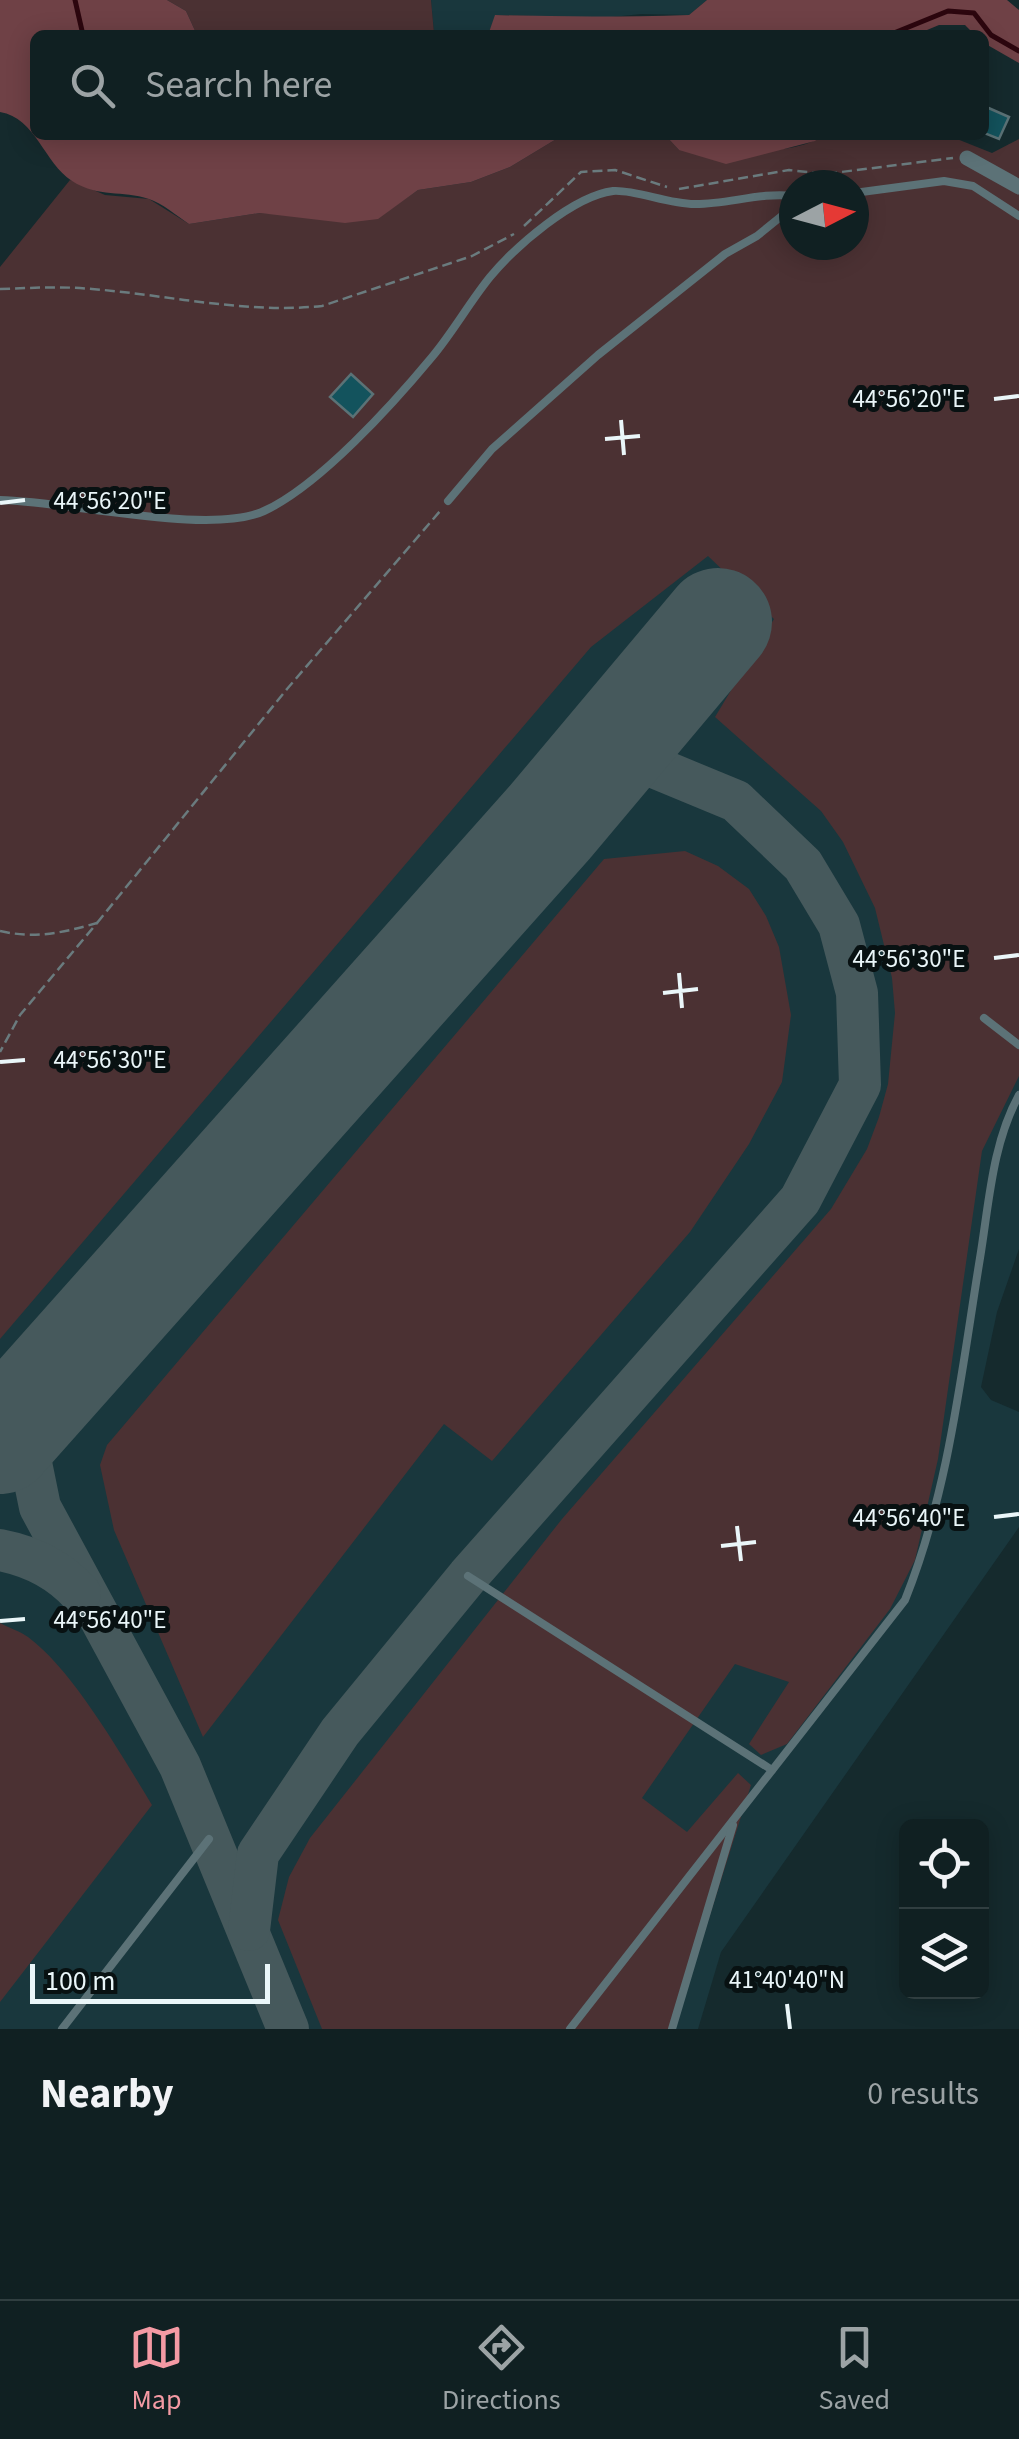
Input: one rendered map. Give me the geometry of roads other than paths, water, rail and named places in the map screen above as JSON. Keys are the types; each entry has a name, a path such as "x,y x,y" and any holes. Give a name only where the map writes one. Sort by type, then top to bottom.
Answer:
{"street":[{"path":"967,158 1019,187"}],"lane":[{"path":"869,191 944,181 973,186 1019,216"},
{"path":"0,500 194,520 232,520 264,512 331,464 431,358 491,276 578,203 615,191 695,204 779,194"},
{"path":"448,501 492,449 598,355 726,254 779,218"},
{"path":"984,1018 1019,1045"},
{"path":"570,2029 905,1600 921,1560 953,1428 998,1148 1019,1095"},
{"path":"468,1576 772,1770"},
{"path":"672,2029 734,1820"},
{"path":"62,2029 210,1839"}],"waterway":[{"path":"75,0 82,30"},
{"path":"901,30 948,11 974,13 987,30"},
{"path":"989,32 1019,51"}]}
